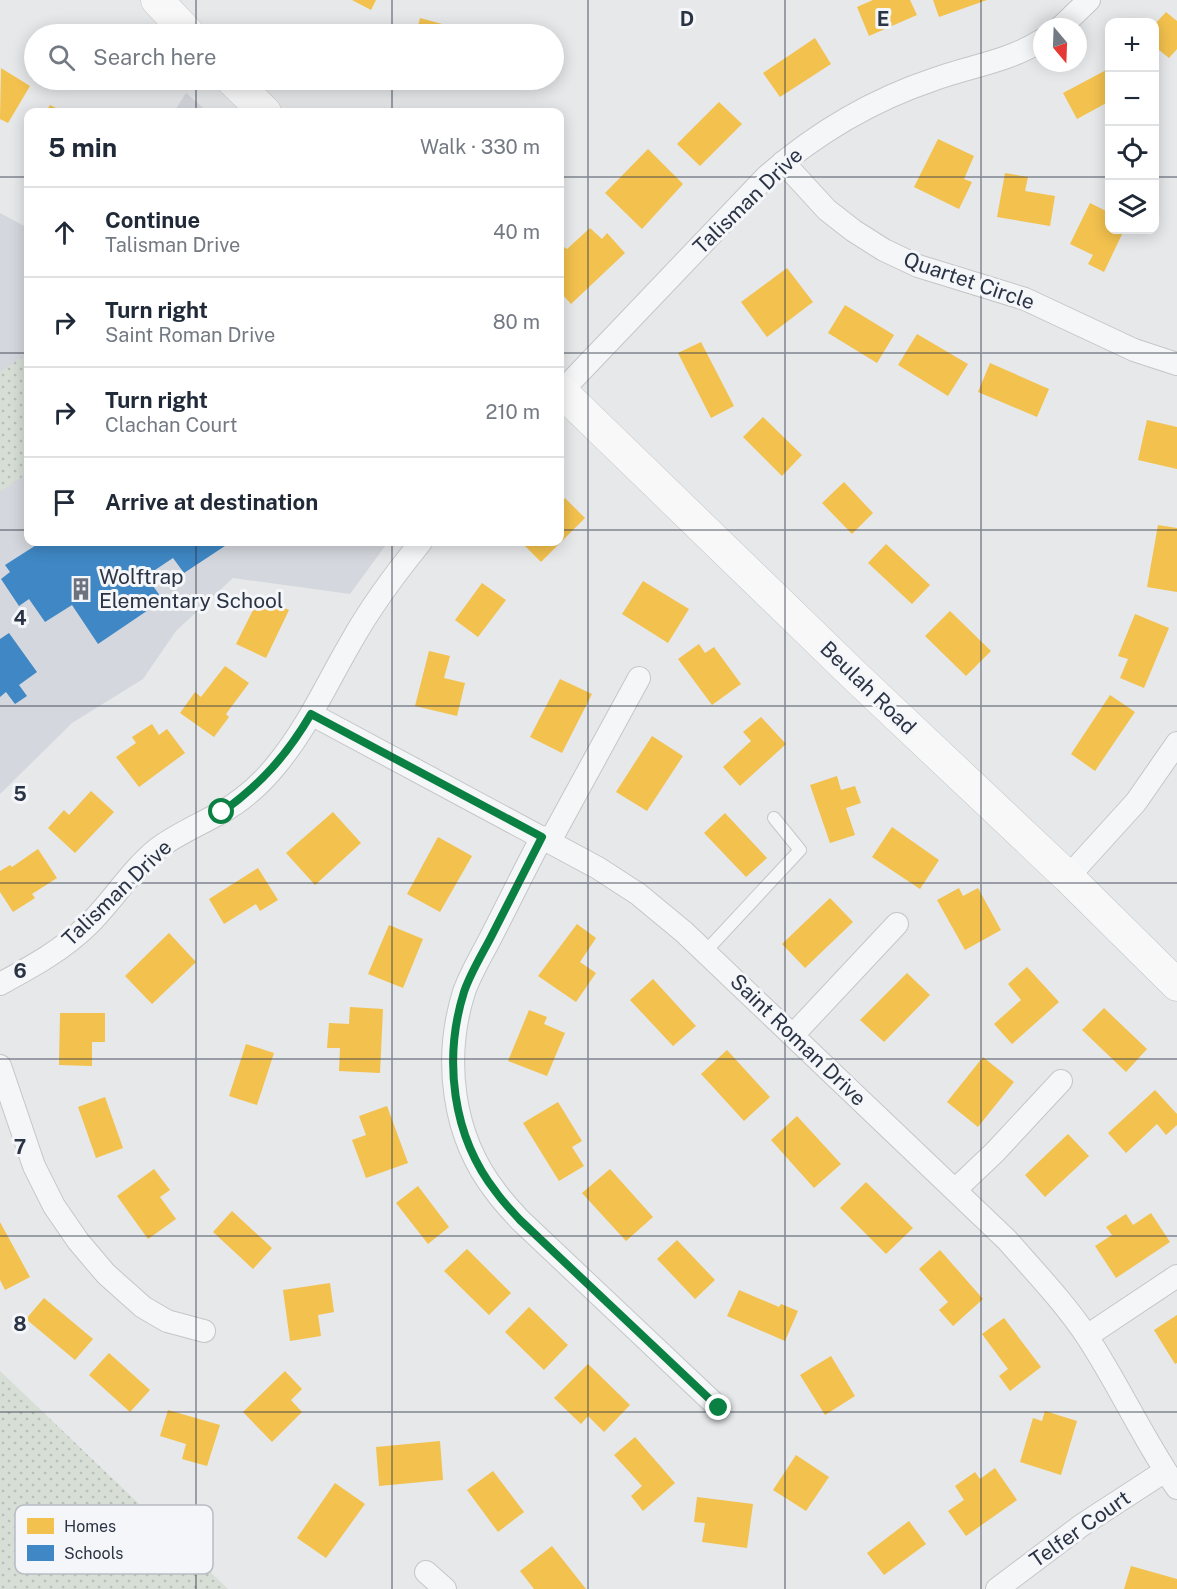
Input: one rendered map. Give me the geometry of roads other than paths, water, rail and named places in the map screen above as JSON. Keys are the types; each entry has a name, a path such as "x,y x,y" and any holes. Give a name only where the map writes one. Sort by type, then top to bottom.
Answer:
{"main road":[{"path":"157,0 180,24"},
{"path":"242,90 261,108"},
{"name":"Beulah Road","path":"564,395 1177,985"}],"street":[{"path":"1070,18 1089,0"},
{"name":"Talisman Drive","path":"564,387 783,162 829,129 869,106 938,78 1008,57 1033,44"},
{"name":"Quartet Circle","path":"783,162 827,210 884,250 918,266 1025,298 1134,350 1177,364"},
{"name":"Talisman Drive","path":"0,984 41,961 70,941 156,850 180,834 222,812 250,792 277,765 299,734 374,604 418,546"},
{"path":"639,678 546,839 465,991 456,1026 452,1062 455,1097 464,1132 483,1173 496,1192 520,1220 719,1408"},
{"name":"Saint Roman Drive","path":"311,714 598,868 638,894 705,952 955,1190 1053,1291 1087,1336 1171,1479"},
{"path":"1068,878 1136,802 1177,743"},
{"path":"794,1035 897,924"},
{"path":"0,1066 34,1166 54,1206 78,1241 106,1274 143,1307 167,1321 204,1331"},
{"path":"955,1190 995,1152 1061,1081"},
{"path":"1087,1336 1177,1276"},
{"name":"Telfer Court","path":"997,1589 1082,1525 1171,1479"},
{"path":"426,1572 445,1589"}],"lane":[{"path":"705,952 800,850 774,818"}],"place":[{"name":"Wolftrap Elementary School","path":"81,589"}]}
